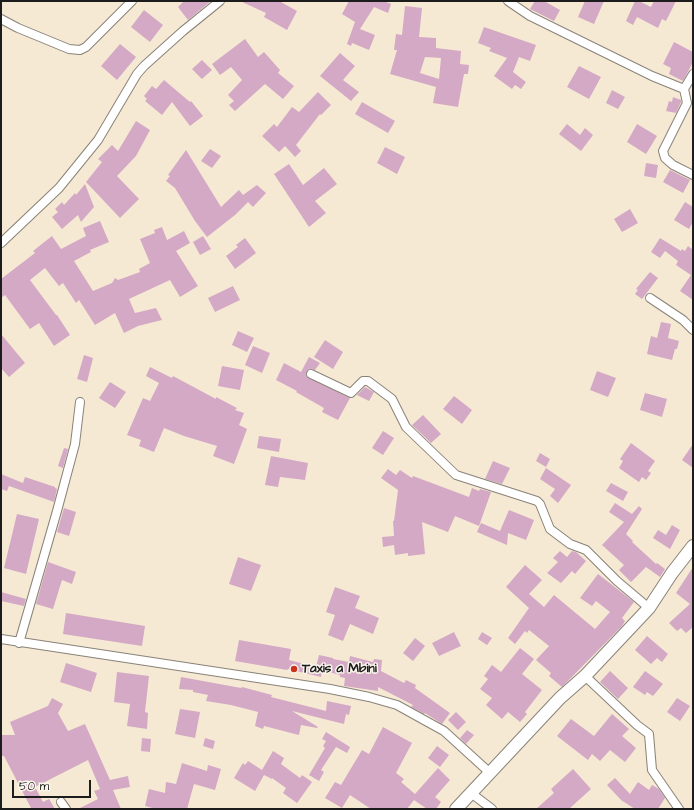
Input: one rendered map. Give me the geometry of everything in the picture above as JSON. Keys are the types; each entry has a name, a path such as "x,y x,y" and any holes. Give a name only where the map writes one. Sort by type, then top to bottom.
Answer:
{"main road":[{"path":"456,809 489,772 560,698 584,676 649,608 672,573 692,551"}],"street":[{"path":"1,19 18,28 69,49 80,50 86,47 132,1"},
{"path":"1,243 60,188 98,140 137,74 144,66 183,31 220,1"},
{"path":"508,1 537,20 652,76 684,89"},
{"path":"693,74 684,89 687,103 663,151 665,158 673,165 693,175"},
{"path":"650,298 683,320 693,330"},
{"path":"311,374 351,393 363,381 368,381 392,399 406,427 456,475 536,501 540,504 550,529 570,544 586,550 617,581 649,608"},
{"path":"19,643 75,444 80,402"},
{"path":"1,639 369,697 398,705 444,731 489,772"},
{"path":"584,676 637,725 649,734 652,770 679,809"},
{"path":"471,793 492,809"}],"building":[{"path":"184,1 211,1 188,20 178,7"},
{"path":"240,1 279,1 297,11 287,30 264,17 266,13"},
{"path":"349,1 384,1 391,4 388,13 374,7 360,29 375,35 369,50 352,43 351,46 347,44 355,22 342,14"},
{"path":"535,1 544,1 560,10 554,21 530,9"},
{"path":"585,1 604,1 594,24 578,17"},
{"path":"635,1 639,1 651,7 654,1 676,1 666,21 662,19 658,28 637,17 633,25 626,21"},
{"path":"405,6 422,8 419,37 436,38 436,48 461,51 460,64 469,65 468,74 464,74 458,107 433,103 436,87 390,74 397,50 394,50 396,34 402,35","holes":["425,57 441,58 439,79 420,73"]},
{"path":"144,10 163,25 150,42 131,27"},
{"path":"484,27 536,45 530,61 519,57 513,72 526,82 521,89 515,85 512,89 494,76 507,58 489,51 491,48 478,43"},
{"path":"245,39 258,57 264,52 280,70 278,73 294,86 283,99 265,84 235,111 229,105 234,101 228,95 242,80 231,67 220,75 212,64"},
{"path":"674,42 693,52 693,62 683,81 669,74 671,68 663,64"},
{"path":"120,44 136,57 117,80 101,66"},
{"path":"340,53 355,66 343,80 359,92 351,101 320,76"},
{"path":"202,60 212,70 202,79 192,69"},
{"path":"579,66 601,77 589,99 567,87"},
{"path":"164,80 190,102 191,101 203,116 190,126 172,102 162,115 145,101 147,99 144,96 152,86 156,89"},
{"path":"612,90 625,97 618,109 606,103"},
{"path":"318,92 331,105 321,115 320,114 296,145 301,151 295,157 285,146 279,152 262,136 274,124 277,127 292,107 299,112"},
{"path":"673,97 681,100 676,113 666,111 669,101 672,102"},
{"path":"362,102 395,121 388,133 355,114"},
{"path":"136,121 150,130 136,156 117,176 139,199 120,218 86,182 102,162 98,159 112,145 118,151"},
{"path":"567,124 580,135 585,128 593,135 581,151 559,134"},
{"path":"637,124 657,136 646,154 627,142"},
{"path":"385,147 405,157 397,174 377,163"},
{"path":"210,149 221,156 212,168 201,161"},
{"path":"186,150 221,207 239,190 243,195 257,185 266,193 253,207 248,202 235,215 207,237 195,221 175,188 166,181 170,176 168,175"},
{"path":"646,163 658,165 656,178 644,176"},
{"path":"289,164 303,185 324,168 337,184 315,201 326,213 309,227 274,174"},
{"path":"670,170 690,180 683,193 663,182"},
{"path":"85,184 94,207 81,222 78,215 62,229 52,217 58,212 55,209 62,202 64,205 75,193 76,195"},
{"path":"685,202 693,207 693,222 689,229 674,220"},
{"path":"630,209 638,223 622,232 614,219"},
{"path":"100,221 109,242 90,250 91,252 74,261 93,291 112,283 115,278 118,280 140,272 139,269 150,263 140,239 155,233 154,230 162,227 167,240 184,231 190,243 176,251 198,286 180,297 170,280 129,299 135,313 156,308 162,320 138,326 124,333 115,313 95,325 79,300 76,303 63,283 59,286 45,268 30,280 57,315 70,335 54,346 39,323 30,329 5,295 1,298 1,279 35,253 33,251 52,236 61,249 86,236 83,228"},
{"path":"203,236 211,249 200,255 193,242"},
{"path":"245,238 256,253 235,269 226,256 238,247 236,245"},
{"path":"660,238 681,251 682,249 685,251 688,246 693,250 693,300 680,291 691,275 676,265 678,261 665,251 660,258 651,252"},
{"path":"650,272 658,278 642,299 635,294 638,290 636,289"},
{"path":"233,286 240,300 215,312 208,298"},
{"path":"661,322 671,324 668,338 679,341 672,360 647,354 651,336 657,338"},
{"path":"238,331 254,338 247,352 232,345"},
{"path":"1,334 25,363 9,377 1,368"},
{"path":"325,340 343,352 333,369 314,357"},
{"path":"253,346 270,353 262,373 245,365"},
{"path":"84,355 93,358 87,382 77,379"},
{"path":"309,357 320,363 315,370 308,370 306,374 307,377 350,398 338,420 322,412 324,408 276,380 284,363 301,372"},
{"path":"222,366 244,370 240,390 218,386"},
{"path":"150,367 172,378 173,376 216,399 216,397 237,408 235,410 244,413 239,425 247,429 234,464 213,456 217,446 164,428 154,452 139,446 141,440 127,435 143,398 150,401 159,383 146,376"},
{"path":"597,371 616,378 608,397 590,390"},
{"path":"110,382 126,392 115,408 99,398"},
{"path":"365,387 374,392 369,401 357,395"},
{"path":"645,393 667,399 662,417 640,410"},
{"path":"454,396 472,410 462,424 443,409"},
{"path":"423,415 441,434 431,443 412,425"},
{"path":"383,431 394,438 383,455 372,448"},
{"path":"259,436 281,439 279,452 257,448"},
{"path":"631,443 655,461 648,471 651,473 646,480 642,477 639,482 619,468 623,461 620,459"},
{"path":"693,444 693,468 682,460"},
{"path":"64,448 68,449 63,468 58,466"},
{"path":"540,453 550,459 546,467 536,461"},
{"path":"271,456 308,463 305,480 280,477 278,487 265,485"},
{"path":"493,461 510,468 502,484 485,479"},
{"path":"546,468 571,485 558,503 550,496 555,489 540,479"},
{"path":"388,469 396,475 400,470 412,478 413,476 469,497 472,488 479,491 480,489 491,492 479,526 455,516 448,532 422,522 425,554 408,556 408,553 395,555 394,545 383,547 382,537 394,536 393,521 398,490 381,478"},
{"path":"1,474 23,483 25,477 55,487 57,489 54,502 9,486 7,491 1,489"},
{"path":"611,483 628,492 623,501 606,491"},
{"path":"615,503 632,514 639,506 642,509 626,534 633,541 632,542 656,564 657,563 665,569 660,577 646,567 631,582 619,570 624,565 602,545 624,522 609,512"},
{"path":"64,508 76,512 69,536 57,532"},
{"path":"509,510 534,520 526,540 508,533 507,545 477,532 481,523 500,531"},
{"path":"17,514 39,519 26,574 4,568"},
{"path":"672,525 680,530 670,549 653,538 658,530 666,535"},
{"path":"560,551 567,557 572,551 576,552 586,561 575,574 572,571 561,583 547,573 558,562 553,558"},
{"path":"238,557 261,565 251,591 229,584"},
{"path":"48,562 76,572 72,584 62,580 53,609 36,604"},
{"path":"525,565 542,580 529,594 544,607 554,595 595,629 610,612 596,601 592,606 580,598 598,574 634,602 622,618 625,621 622,626 562,687 549,676 551,673 536,660 549,646 529,630 527,633 525,631 515,644 508,638 529,608 506,587"},
{"path":"693,567 693,627 686,633 681,628 677,631 669,623 690,604 676,593"},
{"path":"335,587 360,596 355,608 379,618 373,634 350,624 343,641 328,635 335,615 326,612"},
{"path":"1,592 26,599 24,606 1,601"},
{"path":"66,613 145,626 142,646 63,634"},
{"path":"454,632 461,646 439,656 432,643"},
{"path":"482,632 492,638 487,645 478,639"},
{"path":"647,636 668,654 662,662 657,658 651,664 635,650"},
{"path":"415,638 425,646 413,661 403,653"},
{"path":"239,640 291,649 289,660 316,667 319,655 349,662 350,656 373,662 374,659 382,660 381,671 404,683 406,680 416,685 415,688 450,713 442,724 425,713 424,714 411,707 413,705 378,687 378,691 344,686 345,678 340,677 340,675 322,670 321,677 288,669 235,661"},
{"path":"520,648 534,659 522,674 542,690 525,712 527,714 520,722 508,712 502,719 486,705 492,698 480,689 488,679 484,676 492,665 501,672"},
{"path":"66,663 97,673 91,692 60,682"},
{"path":"610,671 628,688 618,699 600,682"},
{"path":"645,671 663,684 653,696 647,692 645,695 633,687"},
{"path":"117,672 149,676 145,712 148,713 147,729 127,726 130,704 114,702"},
{"path":"181,677 242,687 272,695 271,697 326,711 327,701 351,706 349,715 346,714 344,724 292,711 318,727 301,725 299,735 264,726 263,729 255,726 258,712 231,705 206,701 208,695 193,692 193,690 179,689"},
{"path":"52,698 63,704 58,713 68,731 85,724 110,780 128,776 130,787 113,790 121,809 78,809 98,799 94,791 100,789 88,760 35,787 43,802 49,799 55,809 29,809 31,808 4,756 1,756 1,735 15,735 10,722 48,706"},
{"path":"677,698 690,706 680,721 667,712"},
{"path":"180,709 200,712 195,738 175,734"},
{"path":"456,712 466,722 458,730 448,720"},
{"path":"612,714 629,729 622,736 636,748 625,762 610,750 600,761 592,754 588,760 557,736 571,719 594,736"},
{"path":"383,727 412,743 396,773 404,779 401,782 415,794 438,768 450,780 435,797 441,802 436,809 427,809 414,800 407,809 371,809 350,795 342,808 325,798 335,782 341,785 362,750 369,754"},
{"path":"467,730 474,735 466,744 460,738"},
{"path":"326,732 350,747 347,753 336,747 321,770 324,772 319,781 309,775 325,748 323,746 326,741 322,739"},
{"path":"142,738 151,739 150,752 141,751"},
{"path":"205,738 215,741 213,749 203,746"},
{"path":"437,746 449,755 440,767 428,758"},
{"path":"273,751 284,758 281,764 300,778 302,775 312,782 297,803 283,793 286,788 272,778 264,775 255,791 234,778 243,763 245,765 248,761 262,770"},
{"path":"182,763 207,771 208,765 221,769 215,790 194,784 187,809 156,809 145,806 149,789 165,793 166,782 176,784"},
{"path":"573,769 591,789 569,809 536,809 554,793 551,789"},
{"path":"615,778 630,794 638,782 649,790 652,785 659,789 665,798 658,809 635,809 621,800 607,785"}],"place":[{"name":"Taxis a Mbini","path":"294,669"}]}
